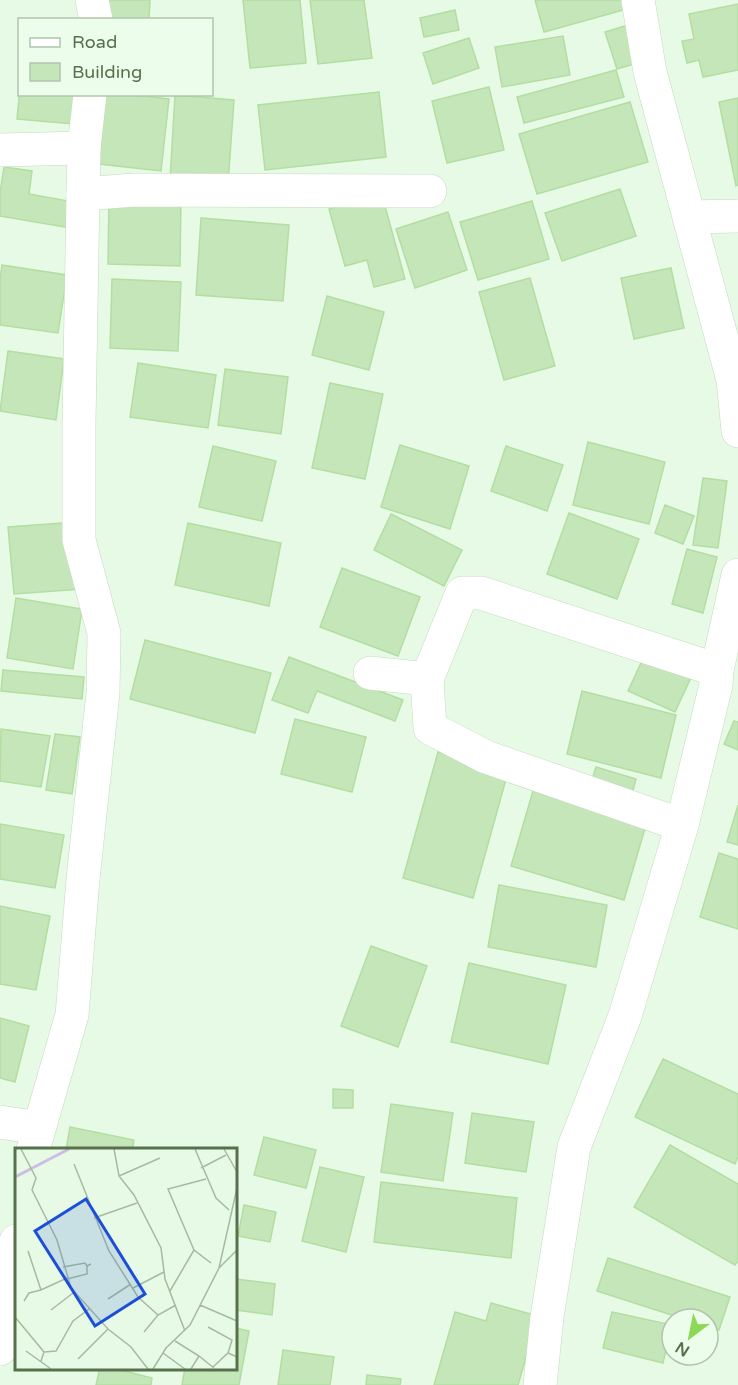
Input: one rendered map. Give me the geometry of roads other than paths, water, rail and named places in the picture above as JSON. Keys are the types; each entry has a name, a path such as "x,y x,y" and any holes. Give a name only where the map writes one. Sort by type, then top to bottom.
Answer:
{"street":[{"path":"92,0 96,18"},
{"path":"638,0 650,72 733,380 738,431"},
{"path":"0,1122 36,1139 72,1015 83,879 103,693 104,633 79,540 84,148 90,96"},
{"path":"0,150 84,148"},
{"path":"83,194 134,190 430,190"},
{"path":"689,218 738,216"},
{"path":"540,1385 547,1317 574,1147 625,1016 724,680 738,575"},
{"path":"682,825 486,757 430,728 427,679 462,593 481,593 724,680"},
{"path":"370,673 427,679"},
{"path":"0,1349 5,1333 15,1249"}]}
